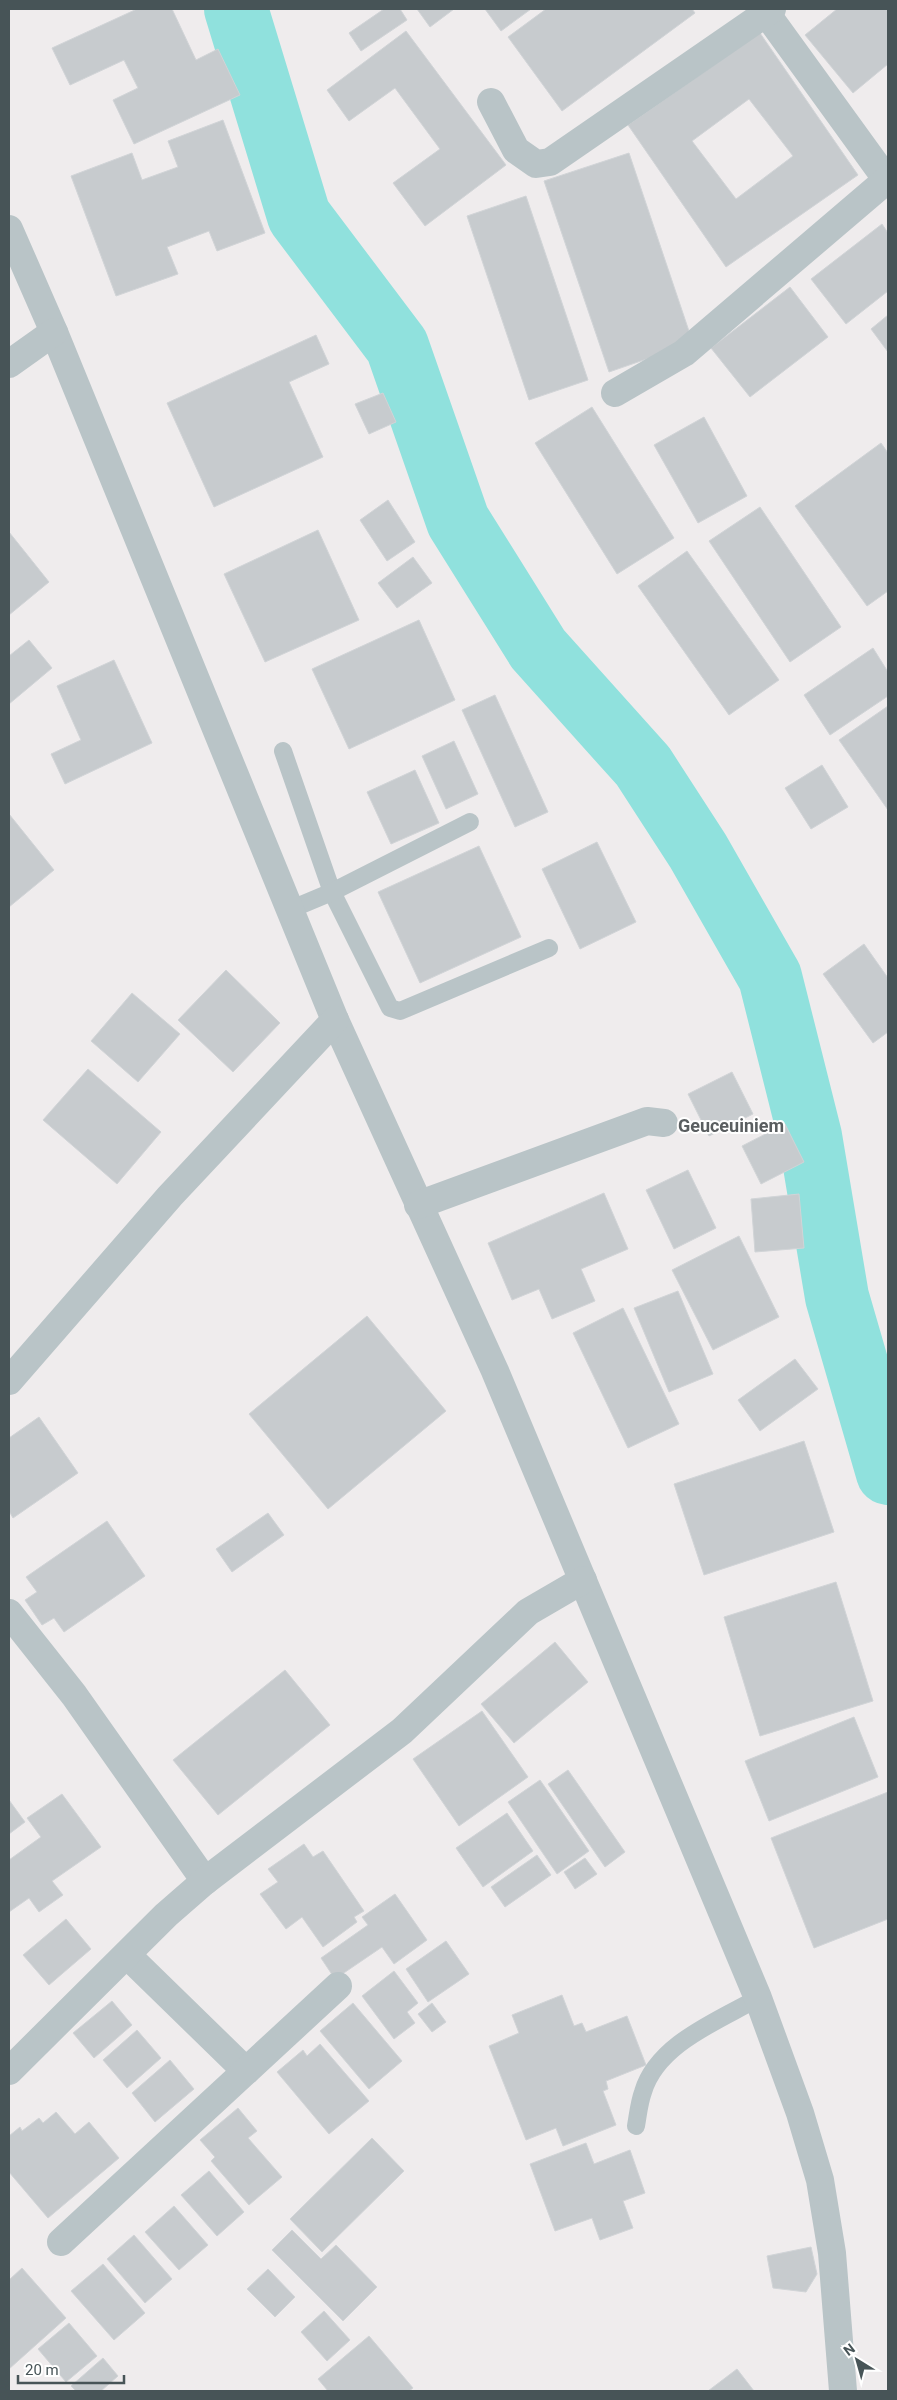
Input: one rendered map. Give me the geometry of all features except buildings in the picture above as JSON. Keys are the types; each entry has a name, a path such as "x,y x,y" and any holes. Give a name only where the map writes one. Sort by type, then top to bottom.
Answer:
{"street":[{"path":"491,102 516,150 536,164 550,162 769,11 887,179 684,352 615,393"},
{"path":"9,229 54,332 335,1020 495,1370 758,1998 800,2113 820,2180 832,2253 843,2391"},
{"path":"9,364 54,332"},
{"path":"9,1381 170,1196 335,1020"},
{"path":"418,1205 647,1121 664,1123"},
{"path":"9,2070 166,1915 205,1881 402,1731 528,1612 583,1580"},
{"path":"9,1613 74,1695 205,1881"},
{"path":"127,1955 246,2071"},
{"path":"61,2242 338,1986"}],"lane":[{"path":"283,751 332,892 386,1004 390,1008 400,1011 549,948"},
{"path":"289,910 332,892 470,822"},
{"path":"636,2126 643,2092 661,2060 673,2047 758,1998"}],"waterway":[{"path":"236,9 299,216 397,346 458,521 538,649 643,766 698,851 770,977 810,1136 837,1297 888,1473"}],"district":[{"name":"Geuceuiniem","path":"731,1126"}]}
